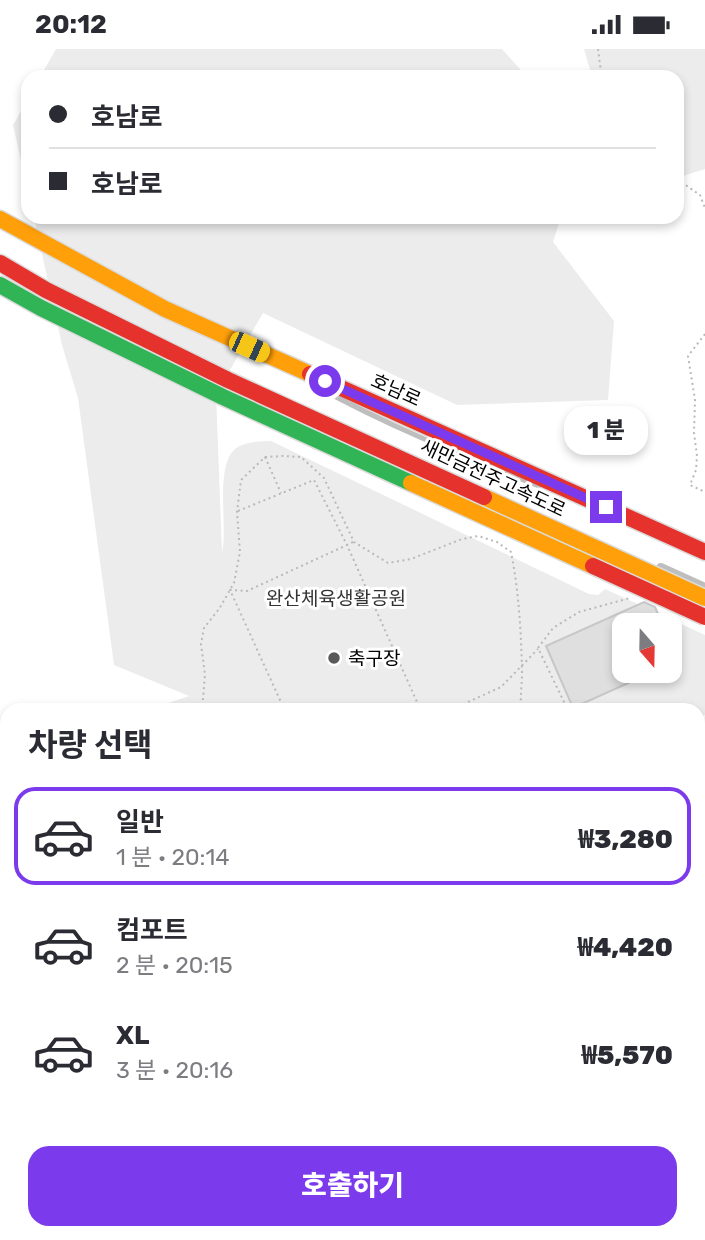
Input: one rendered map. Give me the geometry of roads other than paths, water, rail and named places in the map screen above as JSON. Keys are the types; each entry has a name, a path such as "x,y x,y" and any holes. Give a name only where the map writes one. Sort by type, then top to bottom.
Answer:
{"highway":[{"name":"호남로","path":"0,209 21,220"},
{"name":"호남로","path":"0,219 165,309 705,552"},
{"name":"호남로","path":"28,224 170,301 705,542"},
{"name":"새만금전주고속도로","path":"0,263 46,290 228,380 705,598"},
{"name":"새만금전주고속도로","path":"0,285 41,309 223,397 705,617"}],"street":[{"path":"656,566 705,588"}],"lane":[{"path":"223,335 348,404 543,488"},
{"path":"568,498 705,552"}],"place":[{"name":"축구장","path":"334,658"}],"park label":[{"name":"완산체육생활공원","path":"336,598"}]}
